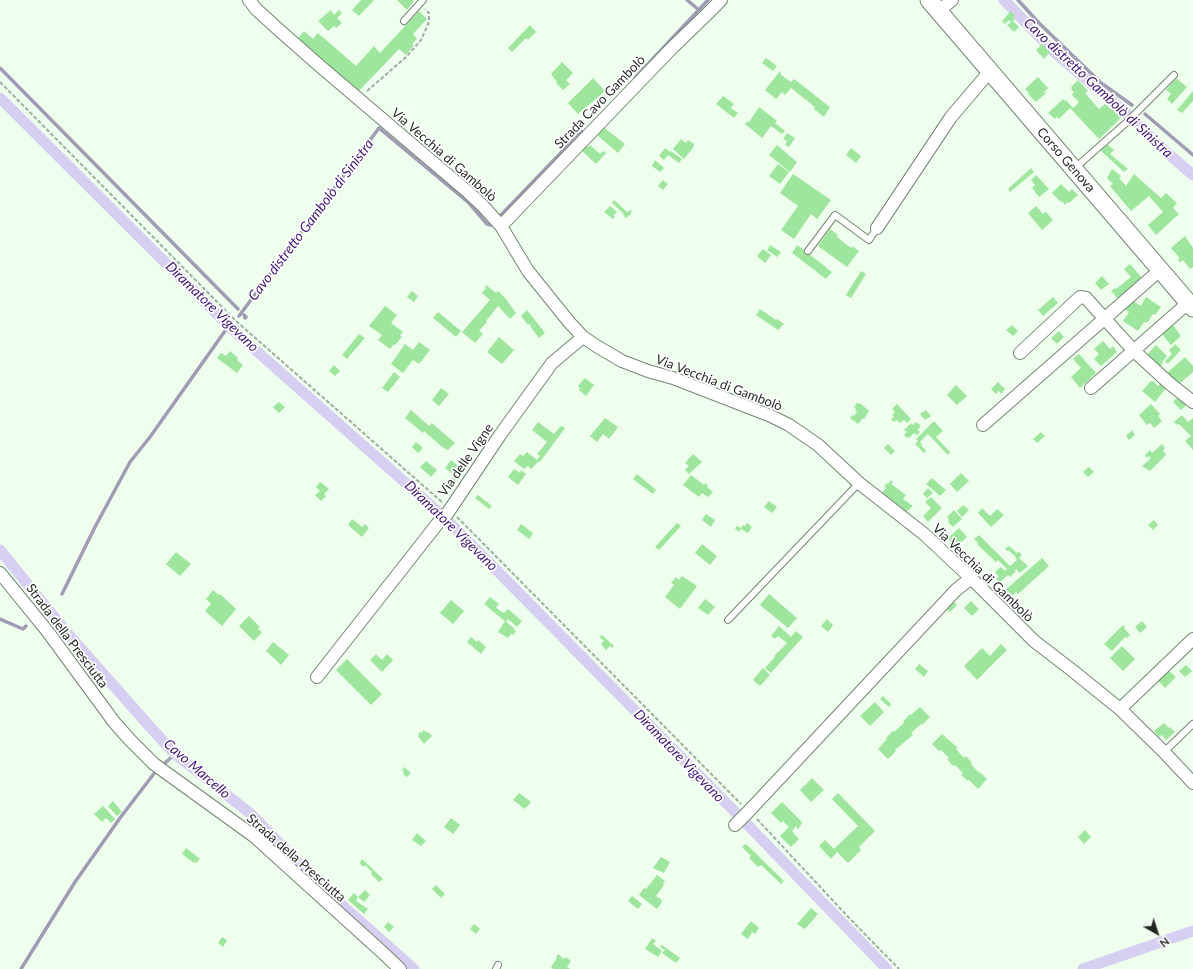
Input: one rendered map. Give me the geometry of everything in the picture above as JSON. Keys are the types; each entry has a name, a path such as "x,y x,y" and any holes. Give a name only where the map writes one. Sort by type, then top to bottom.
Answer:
{"main road":[{"name":"Corso Genova","path":"934,6 1191,305"}],"street":[{"name":"Via Vecchia di Gambolò","path":"249,0 256,9 279,30 482,205 501,226 528,271 568,322 583,337 622,361 648,371 673,378 750,407 789,426 818,446 859,483 924,534 971,578 1034,641 1120,709 1193,783"},
{"name":"Strada Cavo Gambolò","path":"501,226 588,134 721,0"},
{"name":"Corso Genova","path":"934,6 952,0"},
{"path":"877,228 951,117 991,72"},
{"path":"983,425 1160,270"},
{"path":"1020,353 1080,297 1086,298 1134,350 1169,383 1193,402"},
{"path":"1091,388 1134,350 1191,305"},
{"name":"Via delle Vigne","path":"317,677 448,511 552,363 583,337"},
{"name":"Strada della Presciutta","path":"0,573 48,632 114,722 154,764 256,837 400,969"},
{"path":"735,825 749,812 956,590 971,578"},
{"path":"1120,709 1193,639"}],"lane":[{"path":"404,21 421,2"},
{"path":"1074,169 1127,122 1174,75"},
{"path":"808,251 835,215 869,240 877,228"},
{"path":"728,620 859,483"},
{"path":"1164,752 1193,724"}],"path":[{"path":"358,99 406,57 421,40 429,22 429,13 421,2"},
{"path":"0,82 236,321 448,511 761,823 851,920 899,969"}],"building":[{"path":"361,0 374,0 359,16 352,10"},
{"path":"397,0 413,0 414,1 407,10"},
{"path":"331,10 334,15 339,10 342,13 337,18 342,23 336,28 334,26 328,31 318,21"},
{"path":"419,11 427,19 413,34 417,39 412,44 414,45 406,55 399,49 357,93 296,41 304,31 313,39 318,33 356,66 374,46 380,53"},
{"path":"1011,11 1015,16 1013,21 1019,27 1014,32 1007,25 1011,22 1009,20 1005,24 1002,21"},
{"path":"530,25 536,32 528,40 526,38 512,52 508,48"},
{"path":"1042,44 1050,52 1044,59 1036,50"},
{"path":"766,58 777,66 773,71 762,63"},
{"path":"562,62 573,73 566,80 570,84 563,90 556,83 557,82 551,74"},
{"path":"780,71 780,74 791,82 794,79 830,107 824,117 814,109 815,107 791,88 785,95 782,92 776,99 765,90"},
{"path":"1038,77 1048,88 1044,92 1046,93 1036,102 1025,89"},
{"path":"593,78 605,91 578,114 568,103"},
{"path":"1176,78 1187,87 1172,104 1167,99 1171,94 1166,90"},
{"path":"1078,80 1088,91 1085,93 1099,109 1105,104 1122,117 1099,139 1070,108 1059,119 1057,117 1055,119 1048,113 1063,99 1065,101 1066,100 1073,108 1079,102 1072,95 1074,92 1071,89 1071,87"},
{"path":"1193,91 1193,101 1182,113 1177,110"},
{"path":"723,96 734,104 731,108 738,113 734,118 716,104"},
{"path":"759,107 777,121 775,123 785,131 782,134 771,126 762,138 745,124 748,121 749,122"},
{"path":"602,126 625,144 618,153 596,134"},
{"path":"787,133 795,138 789,147 785,145 787,141 783,139"},
{"path":"681,139 686,143 688,140 694,144 693,148 684,159 673,149"},
{"path":"1107,144 1114,150 1110,154 1128,169 1124,172 1101,151"},
{"path":"585,145 588,147 590,145 600,154 603,151 606,153 596,164 581,150"},
{"path":"777,145 797,162 790,172 769,155"},
{"path":"665,148 682,159 679,163 668,155 664,160 659,156"},
{"path":"851,148 861,156 856,163 846,155"},
{"path":"655,160 664,168 660,172 652,166"},
{"path":"778,164 789,172 780,184 769,176"},
{"path":"1031,168 1034,172 1010,192 1008,189"},
{"path":"1112,169 1121,176 1119,178 1126,186 1134,174 1161,198 1166,193 1177,203 1173,208 1179,214 1156,235 1148,225 1163,212 1149,196 1131,211 1110,186 1113,184 1107,178"},
{"path":"793,174 831,200 817,219 811,214 794,239 781,230 798,206 780,193"},
{"path":"1036,175 1049,189 1039,197 1032,188 1035,185 1031,180"},
{"path":"663,180 668,184 663,190 658,186"},
{"path":"1061,184 1069,192 1072,189 1078,195 1065,205 1052,193"},
{"path":"614,200 627,212 630,210 632,211 631,214 626,218 623,215 624,214 612,203"},
{"path":"610,206 617,212 613,219 604,212"},
{"path":"1036,206 1043,214 1046,212 1053,220 1042,230 1028,213"},
{"path":"830,229 838,235 837,237 851,248 852,246 859,251 847,267 818,246"},
{"path":"1185,236 1193,248 1193,267 1190,269 1183,260 1181,262 1178,261 1179,257 1171,248"},
{"path":"770,245 781,252 777,257 767,250"},
{"path":"797,245 832,272 826,279 792,253"},
{"path":"763,249 771,255 765,263 757,256"},
{"path":"1130,264 1142,278 1118,299 1111,291 1115,288 1116,289 1131,277 1124,269"},
{"path":"861,271 866,274 851,298 846,295"},
{"path":"1102,276 1109,284 1101,290 1095,283"},
{"path":"486,285 496,293 498,291 516,313 510,319 498,306 479,331 483,334 475,343 462,332 490,300 482,293 486,288"},
{"path":"412,291 418,296 414,302 407,297"},
{"path":"1053,297 1058,303 1043,316 1038,310"},
{"path":"1146,297 1161,307 1155,315 1153,314 1147,323 1144,322 1138,331 1123,321 1129,312 1122,307 1130,299 1141,306"},
{"path":"385,306 397,315 391,323 403,332 400,336 402,337 390,349 378,340 382,335 369,326"},
{"path":"760,309 784,324 778,330 756,315"},
{"path":"527,310 545,333 539,338 530,326 531,325 528,325 521,316"},
{"path":"438,312 461,331 456,337 433,318"},
{"path":"1172,324 1181,336 1171,345 1161,333"},
{"path":"1012,325 1018,331 1013,336 1006,330"},
{"path":"1059,331 1064,337 1057,344 1051,338"},
{"path":"359,334 365,338 347,359 342,355"},
{"path":"499,337 514,350 502,364 487,352"},
{"path":"1103,341 1110,349 1113,346 1117,352 1101,366 1094,359 1099,354 1094,349"},
{"path":"419,342 430,350 419,364 413,360 403,373 391,364 405,344 413,350"},
{"path":"1175,344 1181,350 1168,364 1165,361 1172,354 1169,350"},
{"path":"1156,345 1167,356 1159,368 1146,356"},
{"path":"230,351 243,365 237,373 217,358 221,353 226,356"},
{"path":"1079,354 1096,373 1080,388 1071,377 1081,368 1073,359"},
{"path":"1185,357 1193,366 1193,372 1178,385 1167,373"},
{"path":"334,365 340,371 335,376 329,371"},
{"path":"394,372 400,377 388,392 382,388"},
{"path":"585,378 594,385 586,396 579,390 580,388 578,386"},
{"path":"1151,381 1158,386 1160,384 1166,388 1155,402 1142,391"},
{"path":"998,382 1005,389 1001,394 999,391 996,394 991,389"},
{"path":"956,385 967,396 957,405 947,395"},
{"path":"441,388 449,394 439,406 432,400"},
{"path":"1179,396 1188,403 1181,410 1173,402"},
{"path":"279,402 285,407 279,413 273,407"},
{"path":"857,403 860,403 869,411 864,419 863,418 858,424 850,418 857,412 855,410 856,408 854,407"},
{"path":"897,404 911,419 907,423 904,420 900,423 897,420 894,422 891,419 894,417 892,415 895,412 892,409"},
{"path":"1151,404 1160,414 1158,416 1162,421 1154,428 1150,423 1147,425 1139,415"},
{"path":"411,410 429,426 432,423 455,443 448,450 442,447 424,431 423,433 405,418"},
{"path":"926,410 931,416 925,420 920,414"},
{"path":"1182,415 1188,422 1193,418 1193,450 1185,441 1191,436 1179,424 1177,425 1174,422"},
{"path":"605,418 618,427 609,439 603,434 597,442 590,436"},
{"path":"934,421 943,431 936,437 950,452 948,455 928,434 920,442 926,451 924,453 915,444 918,441 916,439"},
{"path":"538,422 554,434 561,426 565,428 540,462 539,461 531,469 528,466 524,469 514,461 520,454 523,456 527,452 537,460 540,456 537,454 547,442 532,430"},
{"path":"916,422 921,426 917,430 920,432 917,435 914,433 907,438 904,435 907,432 904,430 911,423 913,425"},
{"path":"1132,430 1135,435 1129,440 1126,436"},
{"path":"1041,432 1045,436 1037,443 1033,439"},
{"path":"416,442 423,448 418,453 412,447"},
{"path":"888,444 895,451 891,455 884,448"},
{"path":"1162,444 1165,448 1163,450 1166,455 1150,471 1142,466 1151,458 1149,456 1147,458 1145,455 1150,450 1152,453"},
{"path":"693,454 702,462 689,474 685,470 689,466 685,463"},
{"path":"451,460 465,471 459,479 445,468"},
{"path":"426,461 437,470 431,477 420,467"},
{"path":"1089,467 1094,472 1088,477 1083,472"},
{"path":"514,469 520,473 521,470 526,474 518,485 508,477"},
{"path":"961,473 969,481 957,492 950,484"},
{"path":"637,474 656,490 653,494 633,479"},
{"path":"691,475 704,485 705,483 708,485 707,487 713,492 708,497 702,493 699,497 683,485"},
{"path":"453,476 457,480 452,486 448,483"},
{"path":"932,478 946,490 940,496 926,484"},
{"path":"891,480 893,482 891,484 906,495 903,499 913,506 906,512 882,493 886,488 884,486"},
{"path":"320,482 329,489 324,494 326,496 321,501 315,495 320,491 316,487"},
{"path":"928,488 933,493 927,498 923,494"},
{"path":"478,495 492,506 489,509 475,498"},
{"path":"931,497 942,508 928,522 923,516 931,508 925,502"},
{"path":"769,501 777,507 772,513 764,507"},
{"path":"963,505 969,510 962,517 957,511"},
{"path":"982,508 990,516 997,509 1004,515 991,527 978,513"},
{"path":"954,510 962,519 953,527 948,522 949,520 947,517"},
{"path":"706,514 715,520 711,527 702,520"},
{"path":"352,519 362,527 365,524 369,528 362,537 348,525"},
{"path":"1154,520 1158,525 1153,530 1148,525"},
{"path":"677,523 681,526 659,550 655,547"},
{"path":"747,523 752,527 748,533 741,529 739,532 735,529 737,526 741,528 743,525 745,526"},
{"path":"521,524 533,533 529,539 517,530"},
{"path":"959,528 967,537 956,547 948,538"},
{"path":"979,535 1010,566 1017,560 1015,558 1016,557 1005,549 1009,546 1017,553 1018,551 1022,555 1019,558 1028,566 1020,573 1016,569 1010,577 1008,575 999,583 996,579 999,577 995,572 1001,567 1005,571 1007,569 998,560 996,562 977,544 978,543 974,539"},
{"path":"702,544 717,556 710,565 695,553"},
{"path":"176,552 191,564 180,576 166,564"},
{"path":"1042,558 1049,566 1018,594 1016,592 1008,599 1003,592"},
{"path":"682,576 697,586 680,609 665,597 674,585 671,583 676,577 679,580"},
{"path":"213,590 219,595 220,594 236,609 222,626 205,611 211,604 206,599"},
{"path":"769,594 797,618 788,628 760,605"},
{"path":"490,597 499,604 496,608 504,613 508,609 522,621 517,627 508,619 506,622 484,604"},
{"path":"705,599 715,607 708,615 698,608"},
{"path":"451,600 464,611 453,624 440,613"},
{"path":"953,601 957,605 950,612 946,609"},
{"path":"971,601 979,609 972,616 964,608"},
{"path":"249,616 260,627 258,629 262,632 254,641 239,626"},
{"path":"827,619 833,625 828,632 821,626"},
{"path":"505,621 516,631 508,638 498,632"},
{"path":"1142,621 1147,627 1140,633 1135,627"},
{"path":"1123,625 1130,635 1127,638 1125,637 1112,651 1104,644"},
{"path":"779,626 791,637 796,631 803,637 771,673 765,668 787,643 778,636 775,639 771,636"},
{"path":"602,635 614,646 612,648 610,646 606,650 601,644 604,641 599,637"},
{"path":"471,637 477,642 478,640 486,647 481,654 467,642"},
{"path":"273,642 289,655 281,665 266,651"},
{"path":"1001,644 1007,650 977,680 964,666 982,648 990,656"},
{"path":"1122,646 1135,659 1123,671 1110,658"},
{"path":"376,654 382,660 387,654 393,660 382,672 370,660"},
{"path":"347,659 382,694 371,705 336,670"},
{"path":"919,664 928,671 924,677 915,669"},
{"path":"1186,665 1192,671 1185,677 1179,671"},
{"path":"763,668 770,675 760,686 753,680"},
{"path":"1167,669 1176,677 1165,688 1157,679"},
{"path":"883,696 891,704 889,707 880,699"},
{"path":"875,702 884,712 870,726 860,716"},
{"path":"920,707 930,717 911,733 913,735 896,749 896,751 888,759 878,749 893,731 894,732 904,723 903,722 910,714 911,715"},
{"path":"1164,723 1175,732 1166,740 1162,735 1159,737 1154,731"},
{"path":"424,730 432,736 424,744 418,734"},
{"path":"942,734 958,748 956,749 964,758 966,756 979,773 980,772 987,779 978,789 969,780 968,781 961,775 963,773 955,765 953,766 947,759 949,758 941,750 939,751 932,744"},
{"path":"404,767 411,773 407,777 403,774 404,772 402,770"},
{"path":"812,778 824,790 811,802 800,790"},
{"path":"519,793 531,802 525,809 513,800"},
{"path":"838,793 875,831 859,847 861,850 848,863 837,852 831,859 819,846 825,840 834,849 858,826 832,799"},
{"path":"113,801 122,812 117,816 108,806"},
{"path":"782,802 802,822 798,829 796,826 792,831 799,839 791,847 780,836 789,827 783,821 781,823 771,813"},
{"path":"103,806 115,819 111,823 106,818 102,822 94,814"},
{"path":"451,818 460,825 453,834 444,827"},
{"path":"1085,830 1091,837 1084,844 1078,837"},
{"path":"417,833 426,841 421,846 412,840"},
{"path":"746,844 784,881 781,884 761,865 758,867 749,858 751,856 742,847"},
{"path":"186,848 200,859 196,863 182,854"},
{"path":"661,857 670,862 664,873 653,868"},
{"path":"362,859 383,879 379,882 365,865 364,867 361,865 360,862"},
{"path":"657,875 665,881 663,884 664,885 656,896 662,900 657,909 639,895"},
{"path":"436,885 445,894 441,898 432,889"},
{"path":"365,890 370,895 364,902 358,897"},
{"path":"354,893 358,897 356,901 368,909 364,914 348,900"},
{"path":"632,896 642,904 638,909 628,901"},
{"path":"811,908 818,914 805,929 797,924"},
{"path":"751,921 759,928 755,934 752,932 748,939 741,934"},
{"path":"388,922 394,927 389,932 384,927"},
{"path":"474,924 480,929 476,934 470,929"},
{"path":"222,937 227,940 223,947 218,943"},
{"path":"652,938 656,941 653,944 662,951 658,957 645,949"},
{"path":"662,945 680,958 676,963 662,953 665,950 660,947"},
{"path":"558,954 564,959 566,957 571,961 567,967 570,969 553,969 551,967"}],"waterway":[{"name":"Cavo distretto Gambolò di Sinistra","path":"687,0 699,10"},
{"name":"Cavo distretto Gambolò di Sinistra","path":"635,78 708,0"},
{"name":"Cavo distretto Gambolò di Sinistra","path":"1004,0 1052,50 1134,120 1158,145 1193,175"},
{"path":"1018,0 1039,23 1101,83 1132,105"},
{"name":"Cavo distretto Gambolò di Sinistra","path":"0,68 238,309"},
{"name":"Diramatore Vigevano","path":"0,98 234,331 444,517 742,819 887,969"},
{"path":"1145,114 1193,155"},
{"name":"Cavo distretto Gambolò di Sinistra","path":"239,316 379,128 469,203 487,224 491,225"},
{"name":"Cavo distretto Gambolò di Sinistra","path":"501,215 582,131"},
{"name":"Cavo distretto Gambolò di Sinistra","path":"244,315 246,317 245,318"},
{"name":"Cavo distretto Gambolò di Sinistra","path":"234,331 237,327"},
{"name":"Cavo distretto Gambolò di Sinistra","path":"62,594 95,527 130,462 150,437 225,331"},
{"name":"Cavo Marcello","path":"0,550 68,634 175,754 251,814 325,890 414,969"},
{"name":"Cavo distretto Gambolò di Sinistra","path":"0,619 23,629 26,626"},
{"path":"165,763 175,754"},
{"path":"21,969 75,882 120,818 156,771"},
{"name":"Cavo Marcello","path":"1083,969 1193,931"}]}
